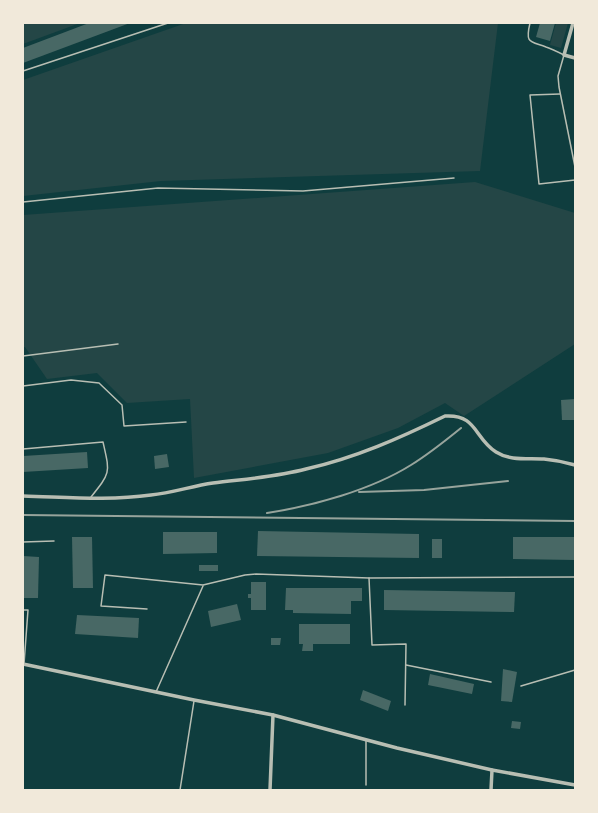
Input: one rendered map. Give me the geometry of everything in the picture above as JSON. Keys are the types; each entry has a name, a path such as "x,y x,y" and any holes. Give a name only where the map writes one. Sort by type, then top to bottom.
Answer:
{"street":[{"path":"573,23 564,55 575,58"},
{"path":"23,496 108,498 150,496 212,483 255,478 308,469 389,443 445,416 462,418 469,422 490,447 504,456 551,460 575,465"},
{"path":"23,664 273,715 420,754 492,770 575,785"},
{"path":"270,790 273,715"},
{"path":"491,790 492,770"}],"lane":[{"path":"23,70 168,23"},
{"path":"530,23 528,34 532,43 547,47 564,55 558,76 560,94 575,167"},
{"path":"560,94 530,95 539,184 575,180"},
{"path":"23,202 158,188 303,191 454,178"},
{"path":"23,356 118,344"},
{"path":"23,386 71,380 99,383 122,405 124,426 186,422"},
{"path":"23,449 103,442 108,462 108,473 105,480 91,498"},
{"path":"23,542 54,541"},
{"path":"147,609 101,606 105,576 203,585 245,575 256,574 369,578 575,577"},
{"path":"369,578 372,645 406,644 405,705"},
{"path":"156,692 203,585"},
{"path":"23,610 28,610 23,664"},
{"path":"406,665 491,682"},
{"path":"521,686 575,670"},
{"path":"180,790 194,700"},
{"path":"366,739 366,785"}],"shaded area":[{"path":"23,23 80,23 23,44"},
{"path":"186,23 498,23 480,171 161,181 23,196 23,80"},
{"path":"556,23 568,23 561,48 550,45"},
{"path":"475,182 575,213 575,344 464,416 445,403 398,428 328,453 194,478 190,399 127,403 97,373 47,379 25,347 23,347 23,215"}],"building":[{"path":"89,23 130,23 23,63 23,48"},
{"path":"540,23 555,23 550,41 536,37"},
{"path":"575,399 575,420 562,420 561,400"},
{"path":"87,452 88,468 23,472 23,456"},
{"path":"167,454 169,467 155,469 154,456"},
{"path":"258,531 419,534 419,558 257,556"},
{"path":"163,532 217,532 217,553 163,554"},
{"path":"72,537 92,537 93,588 73,588"},
{"path":"513,537 575,537 575,560 513,559"},
{"path":"432,539 442,539 442,558 432,558"},
{"path":"23,556 39,557 38,598 23,598"},
{"path":"199,565 218,565 218,571 199,571"},
{"path":"251,582 266,582 266,610 251,610 251,598 248,598 248,594 251,594"},
{"path":"286,588 362,588 362,601 351,601 351,614 293,613 293,610 285,610"},
{"path":"384,590 515,592 514,612 384,610"},
{"path":"237,604 241,620 211,627 208,611"},
{"path":"77,615 139,618 138,638 75,634"},
{"path":"299,624 350,624 350,644 313,644 313,651 302,651 303,644 299,644"},
{"path":"271,638 281,638 280,645 271,645"},
{"path":"503,669 517,672 512,702 501,701"},
{"path":"430,674 474,684 472,694 428,685"},
{"path":"363,690 391,701 388,711 360,700"},
{"path":"512,721 521,722 520,729 511,728"}],"railway":[{"path":"267,513 303,506 341,496 378,482 418,461 461,428"},
{"path":"359,492 424,490 508,481"},
{"path":"23,515 575,521"}]}
